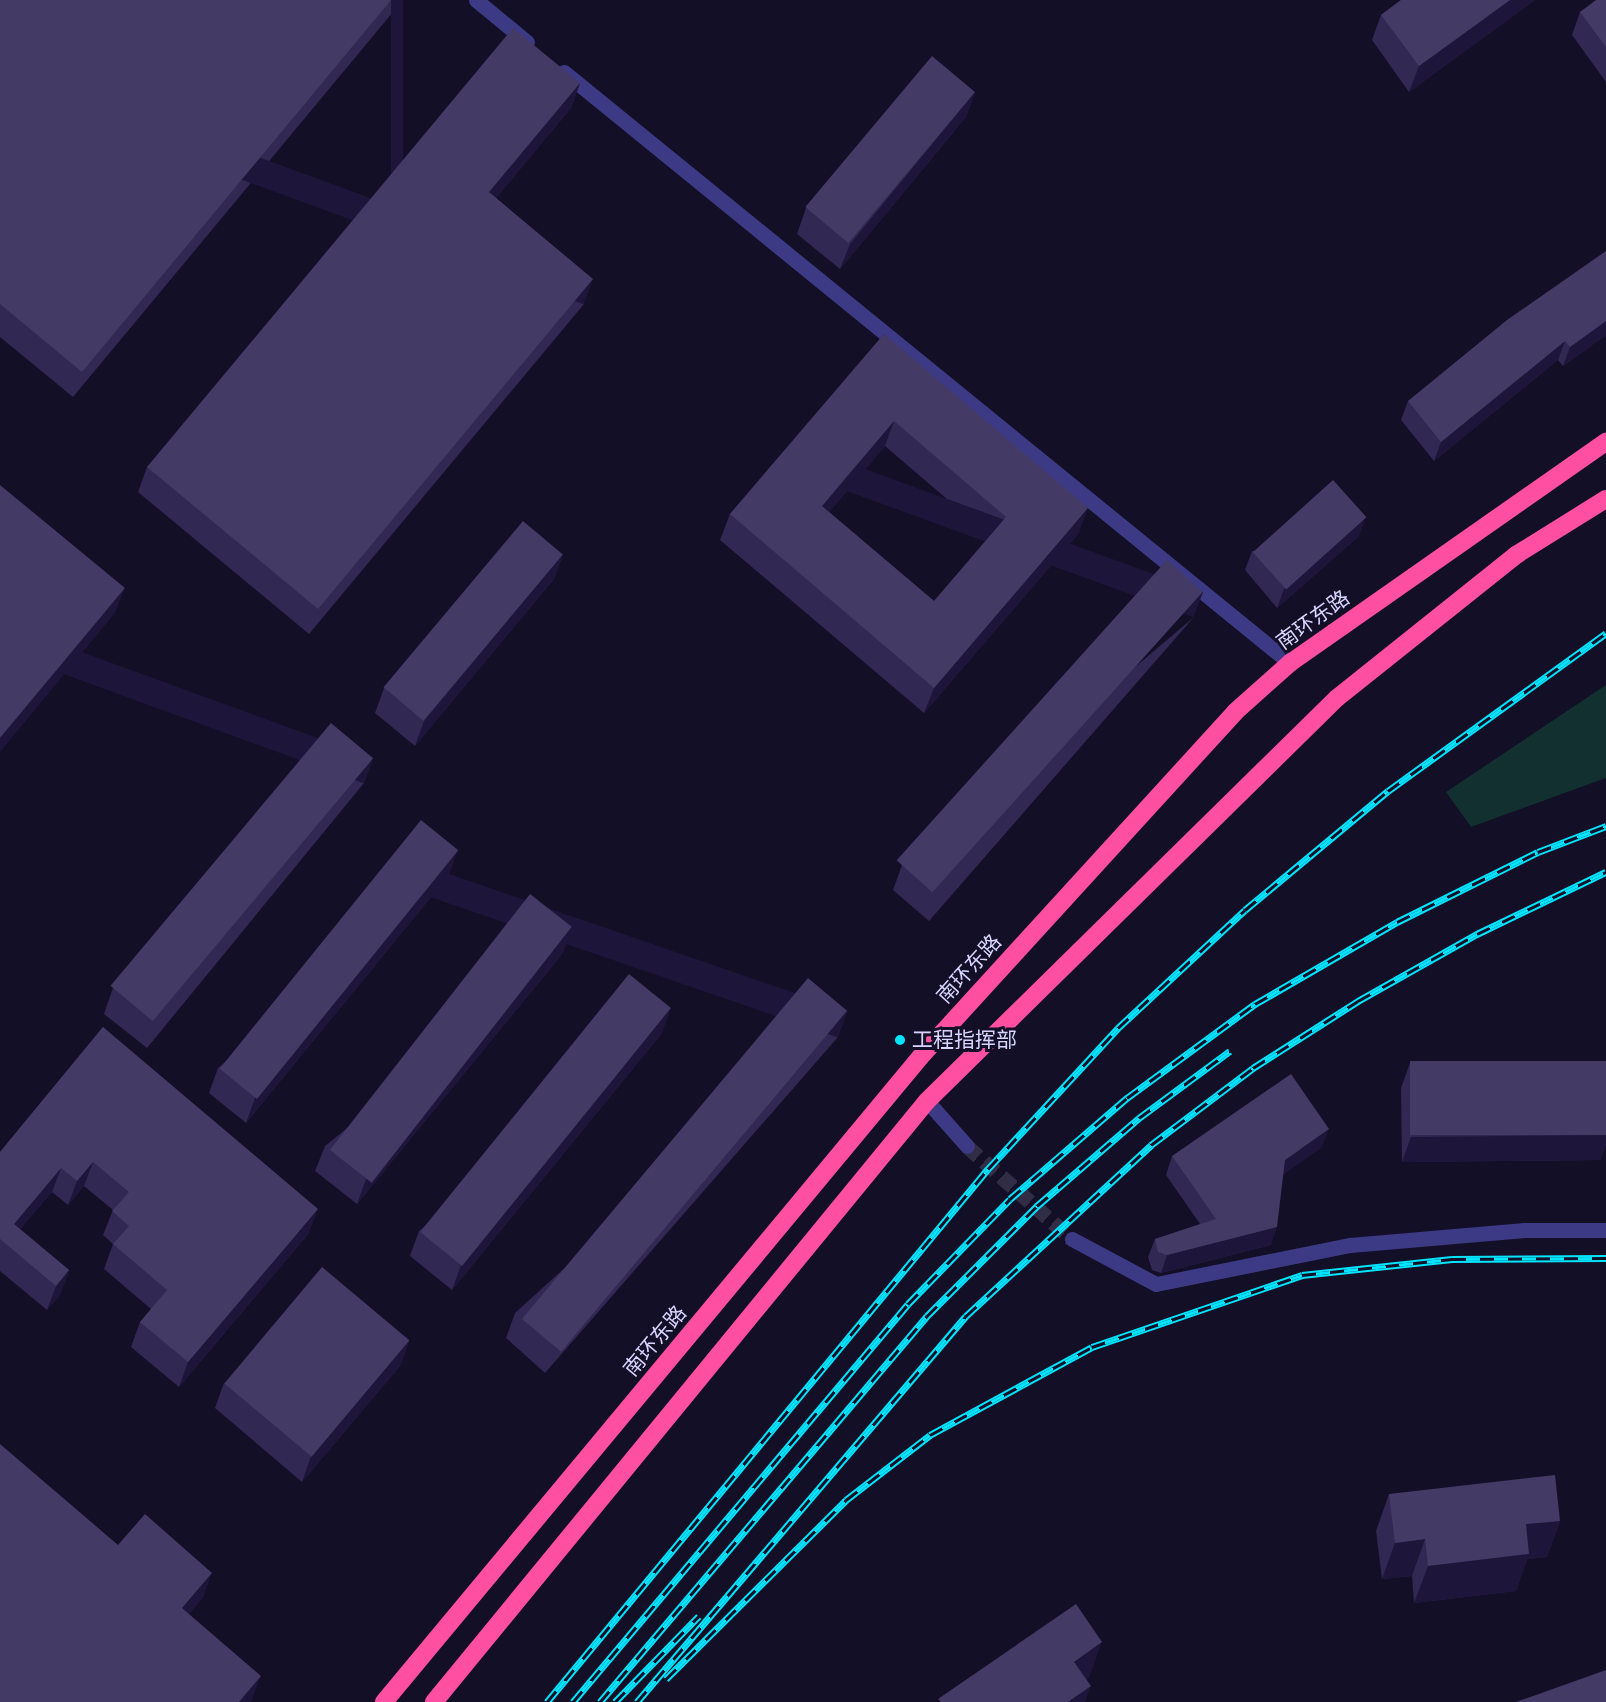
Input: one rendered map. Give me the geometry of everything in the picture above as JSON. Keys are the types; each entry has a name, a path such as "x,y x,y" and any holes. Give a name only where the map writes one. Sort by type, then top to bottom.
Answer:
{"highway":[{"name":"南环东路","path":"384,1702 923,1054 1235,712 1290,663 1606,442"},
{"path":"434,1702 927,1101 1337,698 1516,555 1606,499"}],"street":[{"path":"476,0 1290,663"},
{"path":"927,1101 967,1146"},
{"path":"1072,1239 1156,1284 1350,1245 1524,1230 1606,1230"}],"green space":[{"path":"1606,685 1606,778 1471,827 1446,792"}],"building":[{"path":"0,0 391,0 82,372 0,304"},
{"path":"1401,0 1510,0 1419,66 1381,15"},
{"path":"1596,0 1606,0 1606,47 1580,12"},
{"path":"513,28 580,83 489,192 593,279 318,609 147,467"},
{"path":"932,56 975,92 848,243 805,207"},
{"path":"1606,251 1606,321 1570,347 1565,341 1441,442 1408,401 1507,320"},
{"path":"884,334 1088,508 934,688 730,514","holes":["894,421 1006,517 934,601 822,506"]},
{"path":"1333,480 1366,517 1286,589 1253,552"},
{"path":"0,485 125,588 0,738"},
{"path":"523,521 563,554 423,721 384,687"},
{"path":"1167,560 1203,592 932,892 897,860"},
{"path":"331,723 373,758 153,1021 111,986"},
{"path":"421,820 458,850 257,1099 220,1069"},
{"path":"530,894 572,927 372,1183 330,1150"},
{"path":"629,974 671,1008 462,1266 420,1232"},
{"path":"808,978 847,1011 561,1352 522,1319"},
{"path":"103,1027 318,1209 188,1362 140,1322 167,1290 113,1244 129,1226 112,1211 129,1192 93,1162 77,1181 61,1168 14,1224 69,1270 56,1286 0,1239 0,1152"},
{"path":"1410,1061 1606,1061 1606,1135 1410,1135"},
{"path":"1291,1074 1329,1129 1285,1160 1277,1227 1167,1255 1158,1252 1155,1239 1216,1219 1172,1156"},
{"path":"322,1267 409,1340 312,1457 224,1383"},
{"path":"0,1444 118,1545 145,1514 212,1573 182,1608 261,1676 239,1702 0,1702"},
{"path":"1555,1475 1560,1521 1526,1524 1529,1554 1428,1566 1425,1539 1395,1543 1389,1494"},
{"path":"1076,1604 1102,1642 1074,1662 1091,1686 1068,1702 941,1702 938,1699"},
{"path":"1606,1670 1606,1702 1516,1702"}],"tunnel":[{"path":"967,1146 1072,1239"}],"railway":[{"path":"547,1702 988,1169 1118,1028 1245,910 1388,791 1606,633"},
{"path":"573,1702 908,1304 1010,1199 1127,1098 1255,1004 1397,922 1538,852 1606,826"},
{"path":"637,1702 966,1316 1151,1145 1253,1068 1358,1001 1477,934 1606,872"},
{"path":"600,1702 927,1316 1037,1206 1139,1118 1230,1051"},
{"path":"666,1679 846,1500 930,1435 1092,1347 1302,1275 1452,1259 1606,1258"},
{"path":"615,1702 699,1616"}],"place":[{"name":"工程指挥部","path":"900,1040"}]}
